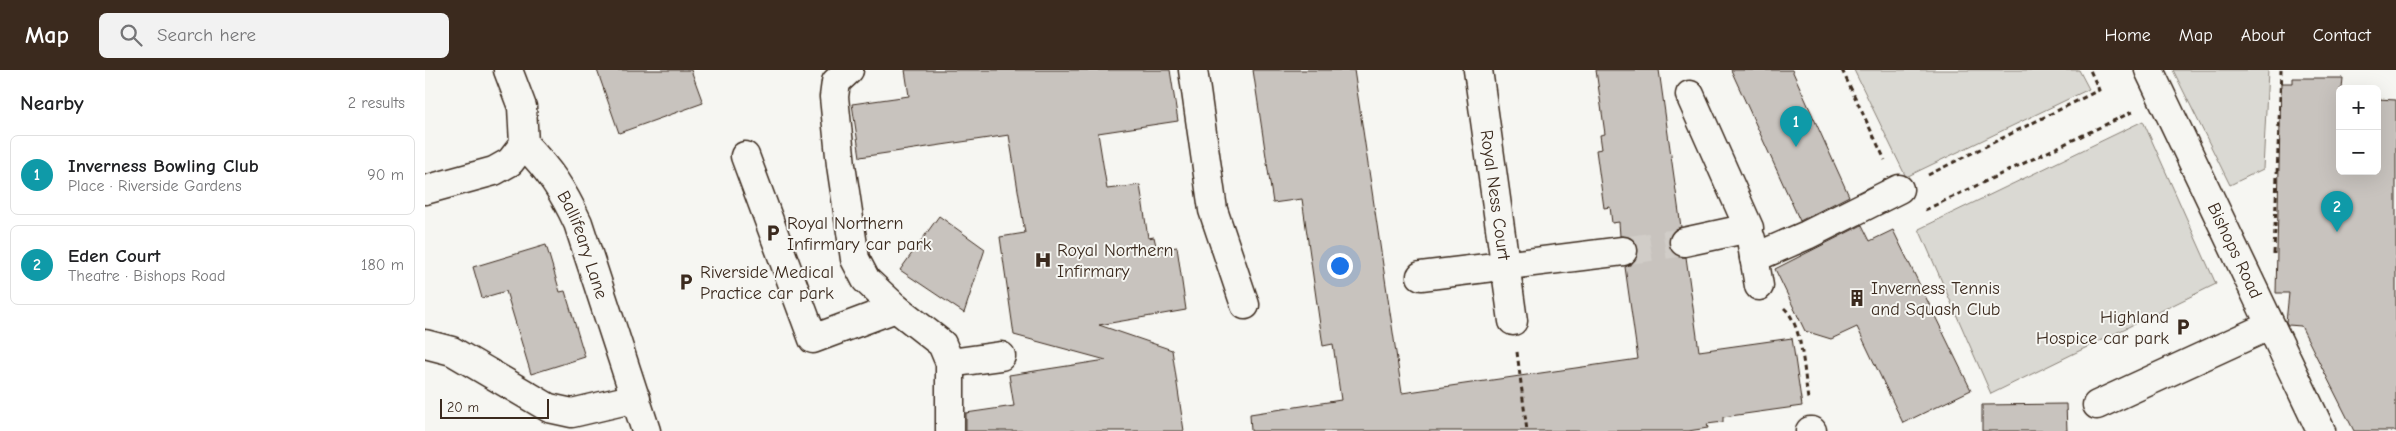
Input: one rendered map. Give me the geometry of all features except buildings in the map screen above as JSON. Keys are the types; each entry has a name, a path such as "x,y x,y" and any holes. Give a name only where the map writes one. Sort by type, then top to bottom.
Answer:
{"street":[{"path":"425,190 494,171 511,162 524,144 522,107 508,70"},
{"path":"849,70 836,82 834,96 841,166 855,259 866,280 896,308 942,344 950,363 950,431"},
{"path":"1193,70 1213,210 1245,306"},
{"name":"Royal Ness Court","path":"1478,70 1513,321"},
{"name":"Bishops Road","path":"2149,70 2269,326 2321,431"},
{"path":"1690,95 1749,228 1759,286"},
{"name":"Ballifeary Lane","path":"524,144 541,161 563,191 571,207 646,431"},
{"path":"745,156 813,339 896,308"},
{"path":"1754,258 1807,235 1899,189"},
{"path":"1684,242 1749,228"},
{"path":"1421,276 1623,251"},
{"path":"2097,405 2269,326"},
{"path":"425,344 452,351 549,408 573,413 636,398"},
{"path":"950,363 1001,356"}],"path":[{"path":"1842,70 1899,189 2099,90 2090,70"},
{"path":"2274,259 2281,70"},
{"path":"1916,214 2162,98"},
{"path":"1759,286 1789,312 1799,337 1811,431"},
{"path":"1513,321 1527,431"}],"shaded area":[{"path":"1854,70 2079,70 2089,89 1906,177"},
{"path":"2173,70 2268,70 2263,169 2230,185"},
{"path":"2143,121 2216,284 1991,394 1919,229"}],"tunnel":[{"path":"1623,251 1684,242"}],"place":[{"name":"Inverness Bowling Club","path":"1796,147"},
{"name":"Eden Court","path":"2337,232"},
{"name":"Royal Northern Infirmary car park","path":"773,233"},
{"name":"Royal Northern Infirmary","path":"1043,260"},
{"name":"Riverside Medical Practice car park","path":"686,282"},
{"name":"Inverness Tennis and Squash Club","path":"1857,298"},
{"name":"Highland Hospice car park","path":"2183,327"}]}
